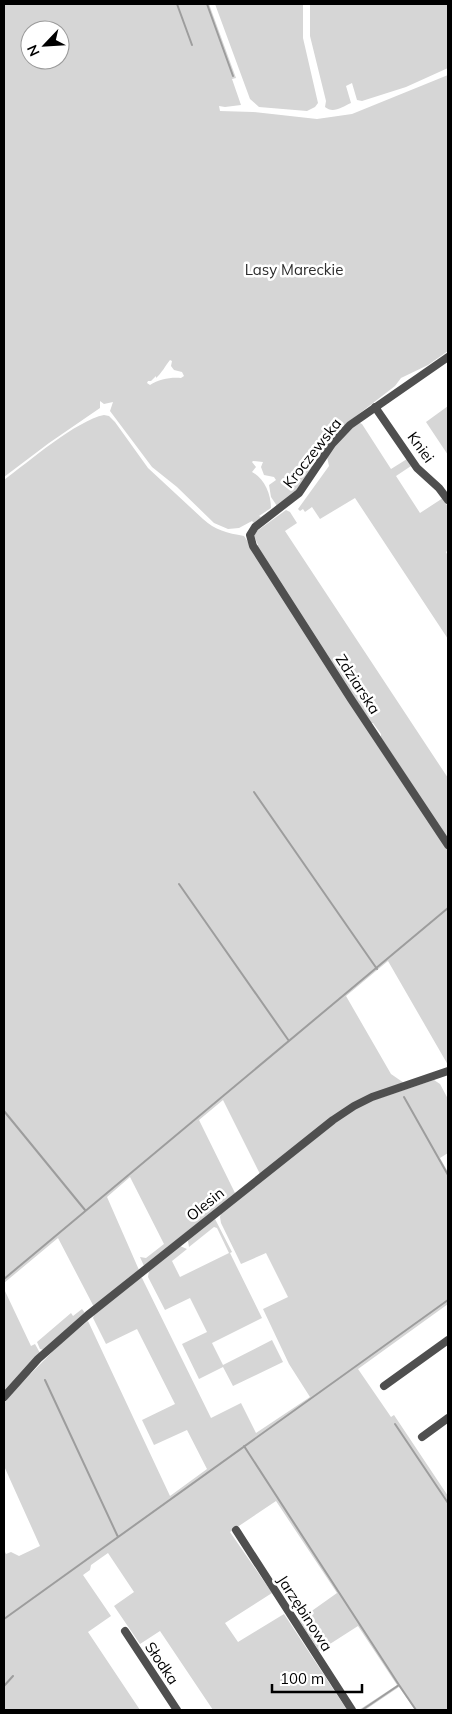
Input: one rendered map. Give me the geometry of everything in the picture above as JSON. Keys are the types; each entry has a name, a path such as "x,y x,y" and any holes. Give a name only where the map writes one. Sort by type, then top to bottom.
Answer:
{"street":[{"name":"Kroczewska","path":"250,535 254,527 296,497 340,434 375,407 448,357"},
{"name":"Kniei","path":"375,407 417,468 439,488 448,500"},
{"name":"Zdziarska","path":"250,535 253,546 448,845"},
{"name":"Olesin","path":"4,1397 38,1359 88,1315 333,1120 372,1097 448,1071"},
{"path":"384,1386 448,1340"},
{"path":"422,1437 448,1418"},
{"name":"Jarzębinowa","path":"236,1530 352,1710"},
{"name":"Słodka","path":"125,1631 177,1710"}],"green space":[{"name":"Lasy Mareckie","path":"4,4 209,4 236,78 232,79 241,105 219,106 220,111 253,112 317,119 352,114 448,75 448,351 428,365 401,378 395,386 338,430 296,493 255,524 252,521 239,528 228,529 214,523 177,487 152,467 110,411 113,402 104,404 100,401 100,408 4,477","holes":["170,360 174,370 182,372 184,376 161,380 150,385 147,383 156,376 156,378","253,461 263,462 261,467 264,475 274,477 276,480 269,485 271,497 277,506 261,517 259,516 271,508 271,503 263,482 252,472 256,467"]},
{"path":"215,4 303,4 303,38 318,103 315,107 307,111 259,107 250,99"},
{"path":"310,4 448,4 448,68 406,87 362,101 357,100 352,83 346,86 351,103 338,109 328,109 325,107 326,101 310,36"},
{"path":"448,406 448,455 426,422"},
{"path":"104,415 109,416 115,422 148,468 203,519 212,526 232,534 244,536 448,849 448,1065 388,961 346,996 391,1074 404,1083 365,1098 260,1174 223,1100 199,1120 235,1193 144,1266 140,1257 146,1258 164,1244 130,1177 107,1197 139,1270 94,1307 58,1238 4,1283 4,480 67,433 80,425"},
{"path":"358,422 362,424 391,469 407,459 411,466 396,476 420,513 443,498 448,507 448,550 446,552 448,556 448,639 355,498 320,519 312,507 305,512 303,509 300,511 298,509 329,466 327,457 336,443"},
{"path":"286,510 290,512 297,523 285,531 448,778 448,840 381,737 381,734 371,723 256,546 258,545 254,536 257,531"},
{"path":"434,1080 440,1084 448,1099 448,1153 440,1158 448,1172 448,1304 358,1369 391,1417 394,1415 448,1496 448,1710 415,1710 399,1687 365,1710 359,1710 397,1685 358,1626 319,1651 299,1620 337,1593 276,1501 230,1532 272,1593 225,1623 238,1642 284,1614 347,1710 213,1710 160,1631 140,1644 114,1606 134,1592 108,1553 91,1565 90,1570 83,1575 111,1616 88,1632 140,1710 4,1710 4,1550 6,1554 11,1552 19,1556 40,1546 4,1466 4,1401 61,1343 88,1321 170,1496 207,1469 187,1430 154,1445 142,1420 175,1404 137,1329 106,1344 93,1318 95,1313 139,1278 142,1278 211,1418 241,1403 256,1433 310,1397 289,1364 263,1309 288,1297 266,1253 241,1264 221,1223 222,1210 362,1104"},
{"path":"215,1219 262,1318 212,1343 223,1365 272,1340 283,1362 233,1386 223,1367 199,1379 182,1344 207,1332 190,1298 165,1310 148,1277 149,1270 180,1246 187,1249 172,1261 180,1277 229,1253 217,1228 214,1227 189,1247 188,1241 190,1237"},
{"path":"4,1289 31,1346 35,1344 40,1353 4,1393"},
{"path":"82,1309 85,1313 44,1350 40,1349 37,1342 71,1313 73,1316"}],"waterway":[{"path":"177,4 192,45"},
{"path":"207,4 233,76"},
{"path":"254,792 377,969"},
{"path":"179,884 289,1041"},
{"path":"4,1279 448,908"},
{"path":"404,1097 448,1175"},
{"path":"4,1111 85,1210"},
{"path":"4,1619 448,1300"},
{"path":"45,1380 118,1537"},
{"path":"395,1424 448,1503"},
{"path":"244,1446 399,1685"},
{"path":"4,1686 13,1676"},
{"path":"362,1710 399,1685 416,1710"}]}
